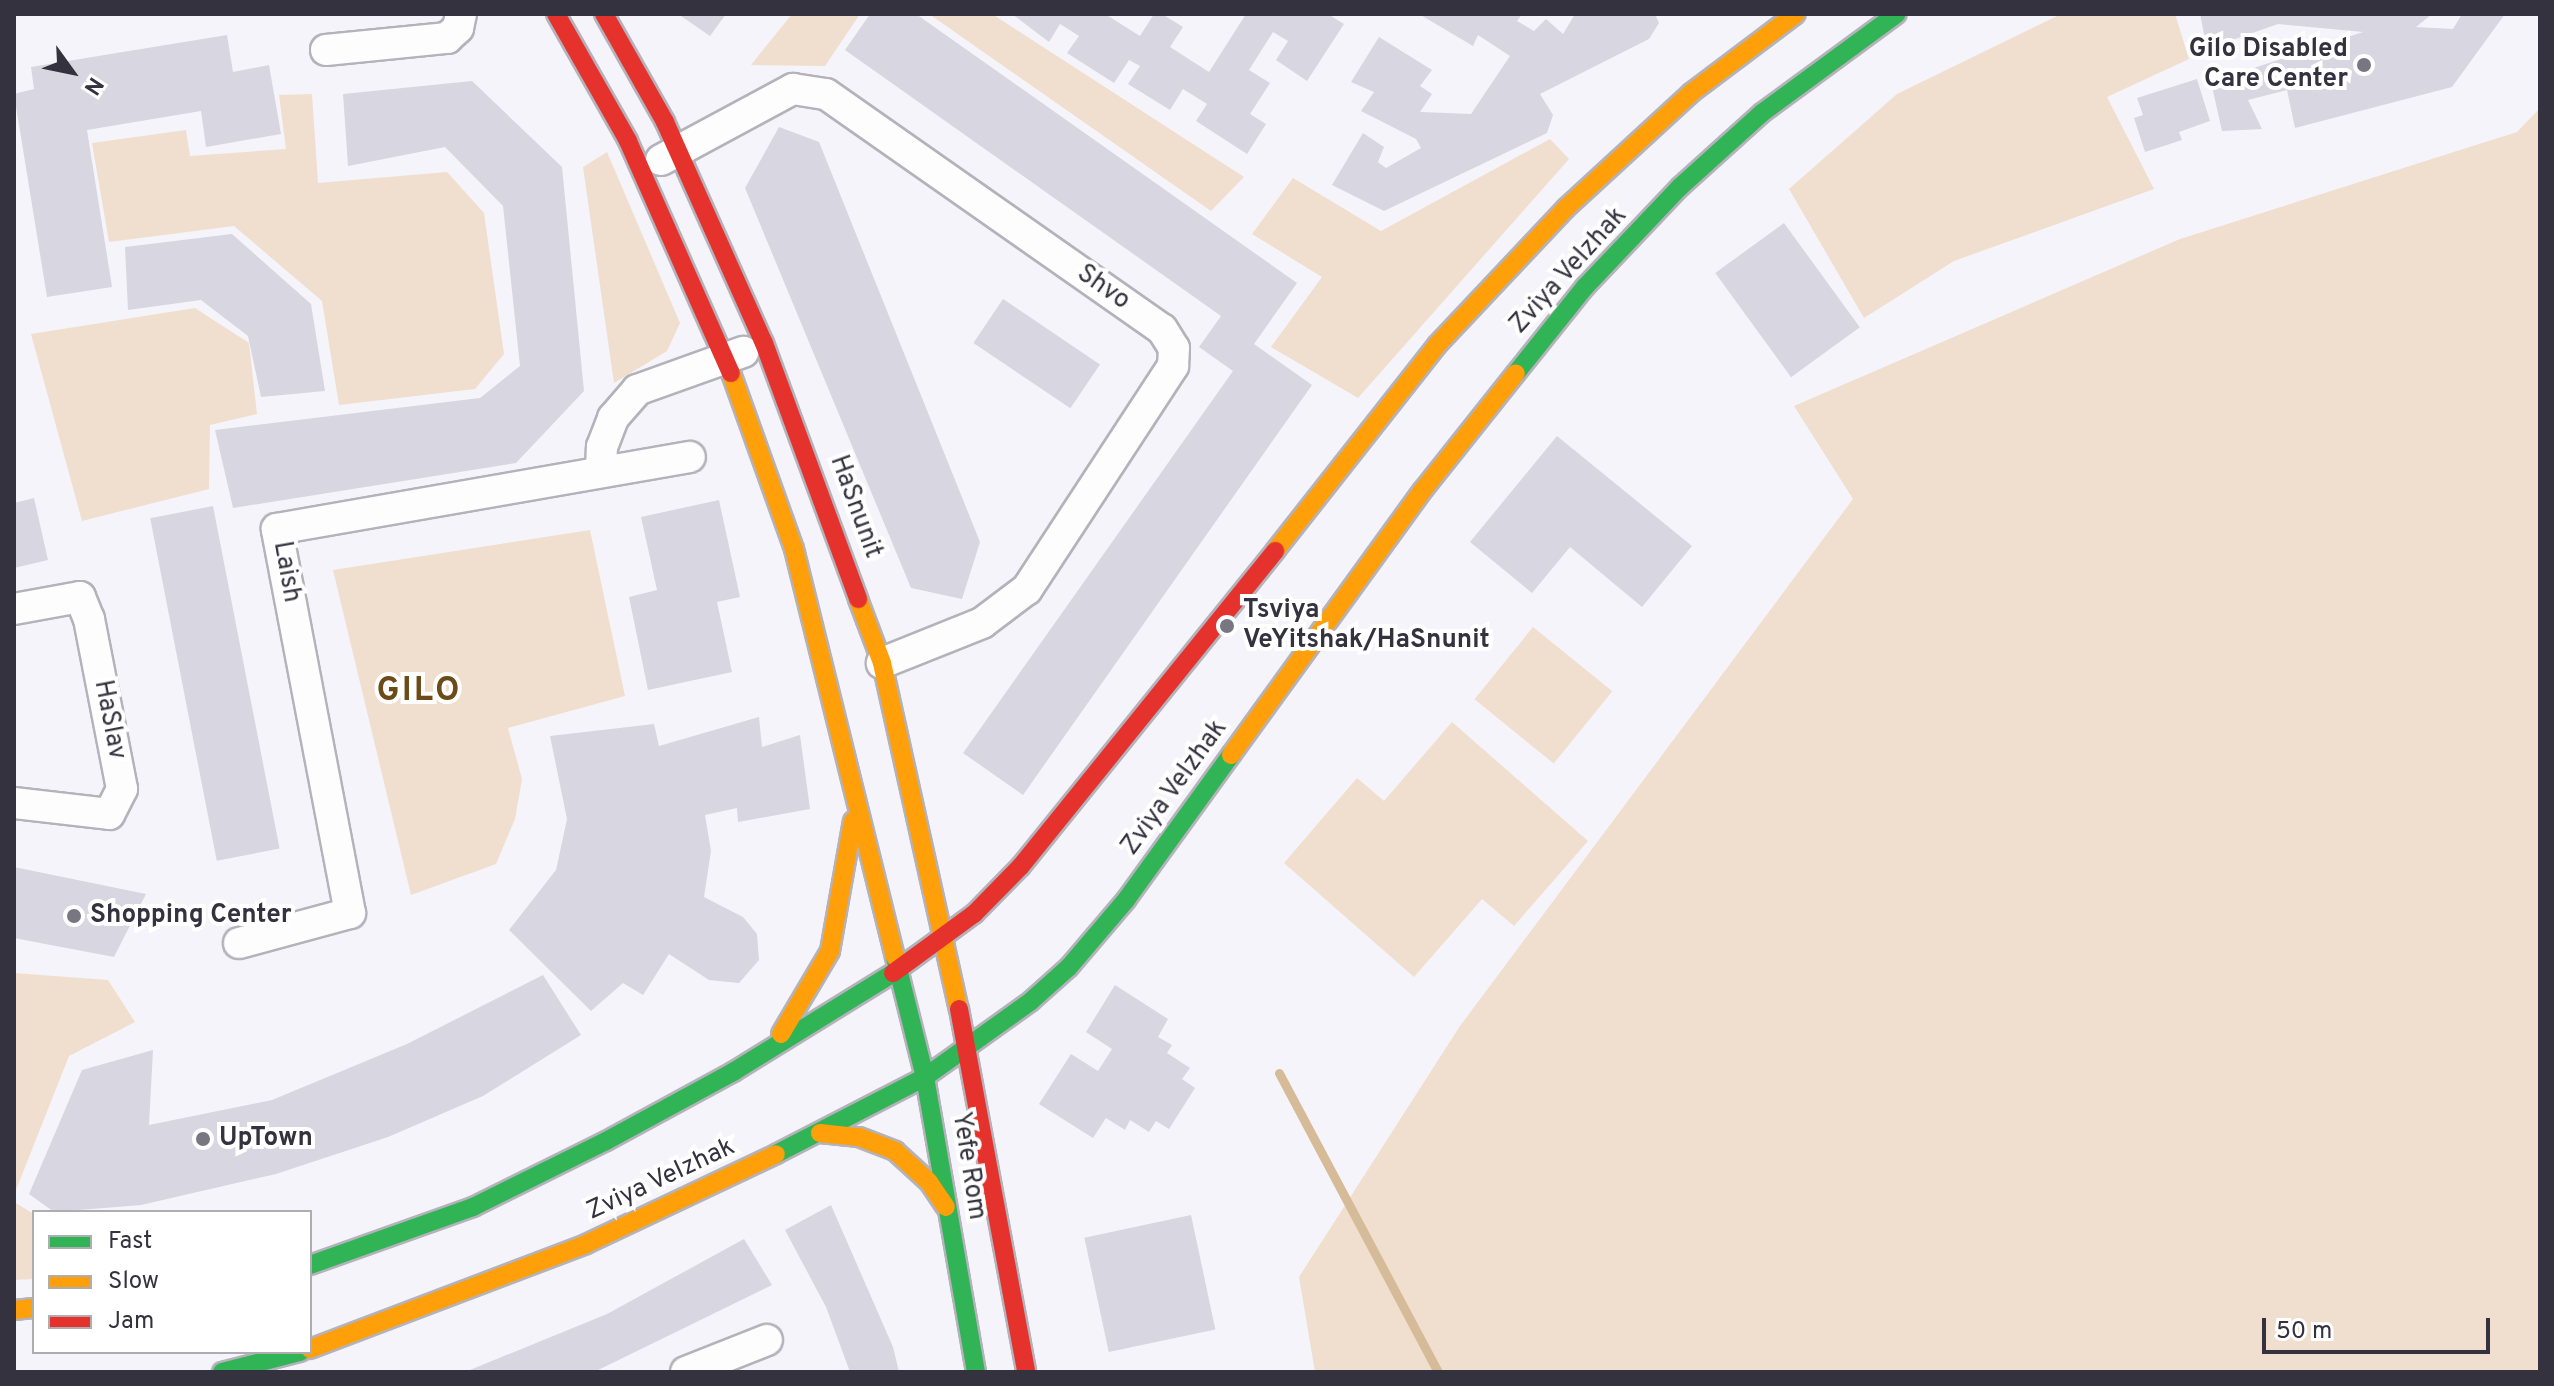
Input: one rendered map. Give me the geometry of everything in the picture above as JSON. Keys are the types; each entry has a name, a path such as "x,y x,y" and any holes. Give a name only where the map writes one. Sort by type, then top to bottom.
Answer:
{"street":[{"path":"326,50 447,38 458,28 461,14"},
{"path":"556,14 643,172 726,359 794,549 899,970"},
{"name":"HaSnunit","path":"604,14 678,150 764,343 882,663 968,1050"},
{"name":"Zviya VeIzhak","path":"312,1264 473,1207 606,1141 772,1048 899,970 945,937 1021,866 1437,345 1622,156 1691,93 1796,14"},
{"name":"Zviya VeIzhak","path":"312,1348 368,1331 586,1244 820,1133 925,1077 968,1050 1051,984 1126,900 1423,490 1585,287 1680,187 1762,113 1897,14"},
{"name":"Shvo","path":"643,172 793,89 826,94 1162,329 1174,348 1173,366 1027,589 982,623 882,663"},
{"path":"601,472 602,447 613,418 637,390 764,343"},
{"name":"Laish","path":"239,943 350,913 277,529 690,457"},
{"name":"HaSlav","path":"14,609 80,597 89,619 122,789 109,814 14,803"},
{"path":"772,1048 810,993 835,938 856,792"},
{"name":"Yefe Rom","path":"899,970 925,1077 976,1372"},
{"name":"Yefe Rom","path":"968,1050 1026,1372"},
{"path":"820,1133 859,1137 895,1151 929,1182 949,1213"},
{"path":"694,1371 767,1340"},
{"path":"222,1372 292,1354"}],"shaded area":[{"path":"792,14 860,14 825,66 751,65"},
{"path":"929,14 992,14 1244,177 1211,211"},
{"path":"2061,14 2175,14 2189,59 2107,97 2154,189 1954,261 1864,318 1789,189 1897,94"},
{"path":"312,94 318,183 447,172 484,213 504,354 475,389 339,405 322,301 234,226 109,242 92,143 186,130 190,156 286,149 279,95"},
{"path":"2540,108 2540,1372 1315,1372 1299,1277 1460,1026 1853,499 1794,406 2180,239 2517,132"},
{"path":"1550,139 1569,159 1358,398 1271,347 1322,277 1252,234 1293,178 1381,231"},
{"path":"607,152 680,323 667,351 614,383 583,167"},
{"path":"195,308 249,343 257,414 210,425 209,489 82,521 31,334"},
{"path":"590,530 625,696 508,728 522,779 515,819 496,864 411,895 333,570"},
{"path":"1533,627 1612,691 1554,763 1474,699"},
{"path":"1452,722 1588,841 1514,926 1482,899 1414,977 1284,863 1357,778 1384,801"},
{"path":"14,973 108,980 135,1022 69,1056 14,1195"},
{"path":"14,1202 32,1213 32,1279 14,1280"}],"building":[{"path":"678,14 726,14 710,36"},
{"path":"870,14 916,14 1297,283 1254,344 1312,385 1023,795 963,753 1233,371 1199,347 1221,316 845,50"},
{"path":"1012,14 1105,14 1140,36 1154,14 1162,14 1183,27 1170,47 1209,72 1246,14 1328,14 1344,24 1307,81 1276,60 1288,41 1273,32 1249,70 1270,83 1250,114 1266,124 1247,154 1196,121 1207,104 1183,89 1170,110 1128,84 1140,66 1129,60 1114,83 1067,53 1079,36 1060,24 1049,42"},
{"path":"1419,14 1522,14 1517,21 1534,31 1546,19 1563,34 1575,14 1655,14 1659,23 1649,39 1540,94 1553,115 1547,133 1384,211 1332,185 1363,133 1384,147 1378,162 1386,168 1421,148 1416,139 1361,111 1374,92 1351,82 1379,37 1432,70 1420,86 1432,94 1420,112 1471,114 1510,56 1478,35 1473,46"},
{"name":"Gilo Disabled Care Center","path":"2200,14 2432,14 2416,27 2453,29 2462,14 2505,14 2452,87 2295,128 2287,90 2248,100 2262,129 2222,131 2211,82 2363,32 2278,24 2207,49"},
{"path":"227,35 233,72 269,65 281,134 206,147 201,111 87,130 112,287 47,297 14,94 34,89 31,67"},
{"path":"2197,79 2210,121 2179,132 2182,140 2145,152 2134,118 2143,115 2137,98"},
{"path":"472,81 562,167 584,391 516,463 233,508 215,430 480,398 520,366 503,206 445,147 348,166 343,94"},
{"path":"779,127 819,142 980,542 962,599 911,588 745,188"},
{"path":"1784,223 1860,327 1791,377 1715,273"},
{"path":"232,234 311,304 325,391 261,397 248,336 201,300 128,310 125,247"},
{"path":"1003,299 1100,364 1070,408 973,343"},
{"path":"1557,436 1692,546 1642,607 1570,547 1532,593 1470,542"},
{"path":"34,498 48,560 14,568 14,503"},
{"path":"719,500 740,597 717,602 732,672 648,690 629,597 657,590 641,517"},
{"path":"213,506 280,849 217,861 150,518"},
{"path":"759,717 762,747 800,735 810,809 738,822 737,808 705,815 711,851 704,897 743,917 757,934 759,960 739,983 709,980 669,954 643,995 623,983 591,1011 509,930 556,870 567,819 550,736 654,724 659,746"},
{"name":"Shopping Center","path":"14,867 146,894 114,957 14,938"},
{"path":"543,975 581,1035 483,1096 388,1137 276,1174 141,1205 51,1210 29,1194 82,1070 153,1050 149,1125 272,1100 407,1044"},
{"path":"1115,985 1168,1019 1158,1037 1172,1045 1167,1053 1190,1068 1182,1079 1195,1088 1169,1129 1156,1121 1149,1132 1130,1120 1125,1130 1106,1118 1093,1138 1039,1104 1071,1054 1098,1071 1112,1049 1086,1032"},
{"path":"831,1205 893,1347 899,1372 850,1372 826,1307 785,1230"},
{"path":"1191,1215 1215,1329 1109,1352 1084,1238"},
{"path":"744,1239 772,1285 594,1372 465,1372 607,1314"}],"waterway":[{"path":"1279,1073 1438,1372"}],"traffic: fast":[{"path":"1516,373 1585,287 1680,187 1762,113 1897,14"},
{"path":"776,1154 925,1077 1031,1001 1069,967 1126,900 1231,755"},
{"path":"895,957 925,1077 976,1372"},
{"path":"312,1264 473,1207 606,1141 733,1072 893,973"},
{"path":"222,1372 292,1354"}],"traffic: slow":[{"path":"1275,551 1437,345 1566,208 1691,93 1796,14"},
{"path":"731,373 794,549 895,957"},
{"path":"1231,755 1423,490 1516,373"},
{"path":"858,599 882,663 959,1009"},
{"path":"781,1034 830,951 853,821"},
{"path":"820,1133 859,1137 895,1151 929,1182 946,1207"},
{"path":"312,1348 586,1244 776,1154"},
{"path":"14,1310 32,1308"}],"traffic: jam":[{"path":"556,14 628,141 731,373"},
{"path":"604,14 665,122 764,343 858,599"},
{"path":"893,973 974,914 1021,866 1275,551"},
{"path":"959,1009 1026,1372"}],"place":[{"name":"Gilo Disabled Care Center","path":"2364,65"},
{"name":"Tsviya VeYitshak/HaSnunit","path":"1227,626"},
{"name":"Shopping Center","path":"74,916"},
{"name":"UpTown","path":"203,1139"}],"district":[{"name":"GILO","path":"419,692"}]}
